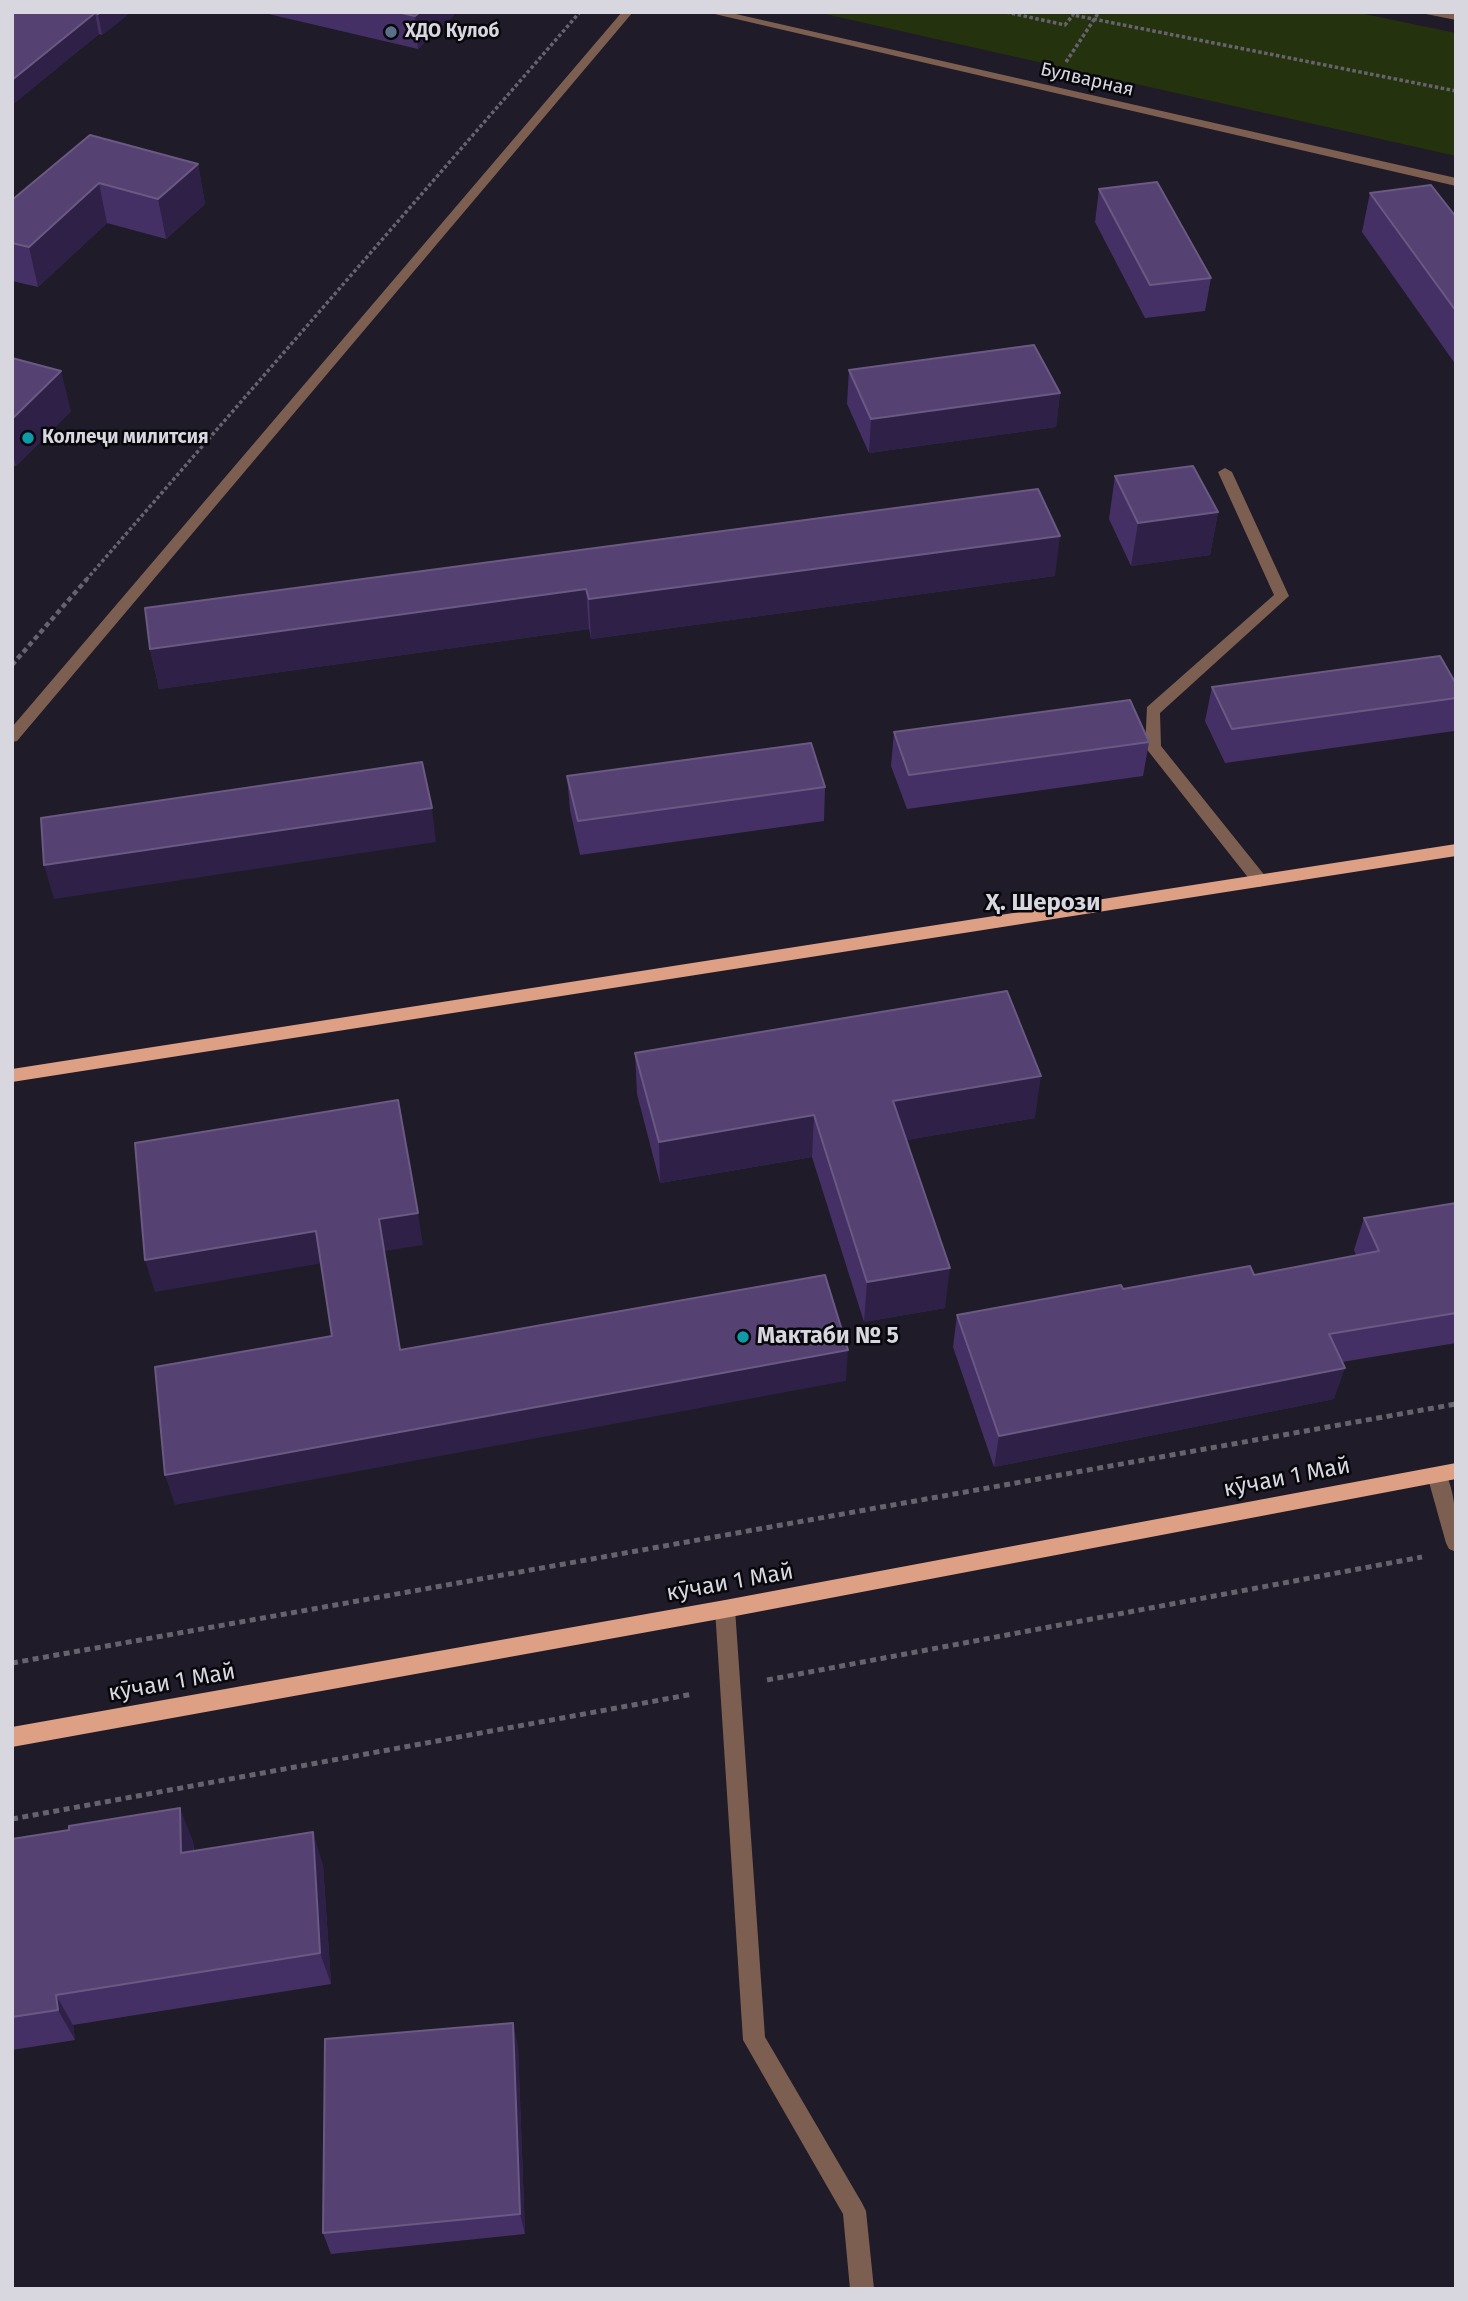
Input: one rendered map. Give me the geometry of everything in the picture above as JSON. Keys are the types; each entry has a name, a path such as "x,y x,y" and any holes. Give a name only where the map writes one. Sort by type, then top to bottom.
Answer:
{"main road":[{"path":"12,1076 1456,850"},
{"name":"кӯчаи 1 Май","path":"12,1737 726,1609 1446,1473"}],"street":[{"path":"12,737 628,12"},
{"name":"Булварная","path":"710,12 1456,182"},
{"path":"1430,12 1456,17"},
{"path":"1225,472 1282,596 1152,711 1153,747 1260,881"},
{"path":"1446,1473 1456,1543"},
{"path":"726,1609 754,2040 854,2211 862,2289"}],"path":[{"path":"12,665 580,12"},
{"path":"1006,12 1065,25 1074,14 1456,91"},
{"path":"1048,89 1099,12"},
{"path":"12,1663 1456,1404"}],"green space":[{"path":"816,12 1355,12 1456,33 1456,156"}],"building":[{"path":"12,12 100,12 95,13 12,80"},
{"path":"397,12 420,12 415,16"},
{"path":"90,135 198,164 158,199 99,183 29,247 12,243 12,200"},
{"path":"1157,182 1211,278 1150,285 1099,189"},
{"path":"1431,185 1456,217 1456,311 1370,193"},
{"path":"1034,345 1060,393 871,419 849,370"},
{"path":"12,358 61,371 12,419"},
{"path":"1193,466 1218,512 1138,523 1115,476"},
{"path":"1038,489 1060,536 589,599 586,589 150,649 145,608"},
{"path":"1440,656 1456,684 1456,698 1232,729 1212,687"},
{"path":"1130,700 1149,742 909,775 894,732"},
{"path":"811,743 825,787 578,821 567,776"},
{"path":"422,762 432,808 44,865 41,818"},
{"path":"1007,991 1041,1076 893,1101 950,1268 867,1282 814,1115 659,1142 635,1053"},
{"name":"Мактаби № 5","path":"398,1100 418,1213 379,1219 400,1350 825,1275 848,1350 165,1475 155,1367 332,1336 316,1231 145,1260 135,1143"},
{"path":"1456,1203 1456,1313 1329,1334 1345,1368 999,1436 957,1315 1121,1285 1123,1289 1250,1266 1254,1275 1379,1251 1364,1218"},
{"path":"180,1808 181,1853 313,1832 320,1953 56,1995 58,2010 12,2017 12,1839 69,1830 69,1826"},
{"path":"513,2023 520,2214 323,2233 325,2039"}],"place":[{"name":"ХДО Кулоб","path":"391,32"},
{"name":"Коллеҷи милитсия","path":"28,438"},
{"name":"Мактаби № 5","path":"743,1337"}],"district":[{"name":"Ҳ. Шерози","path":"1043,903"}]}
